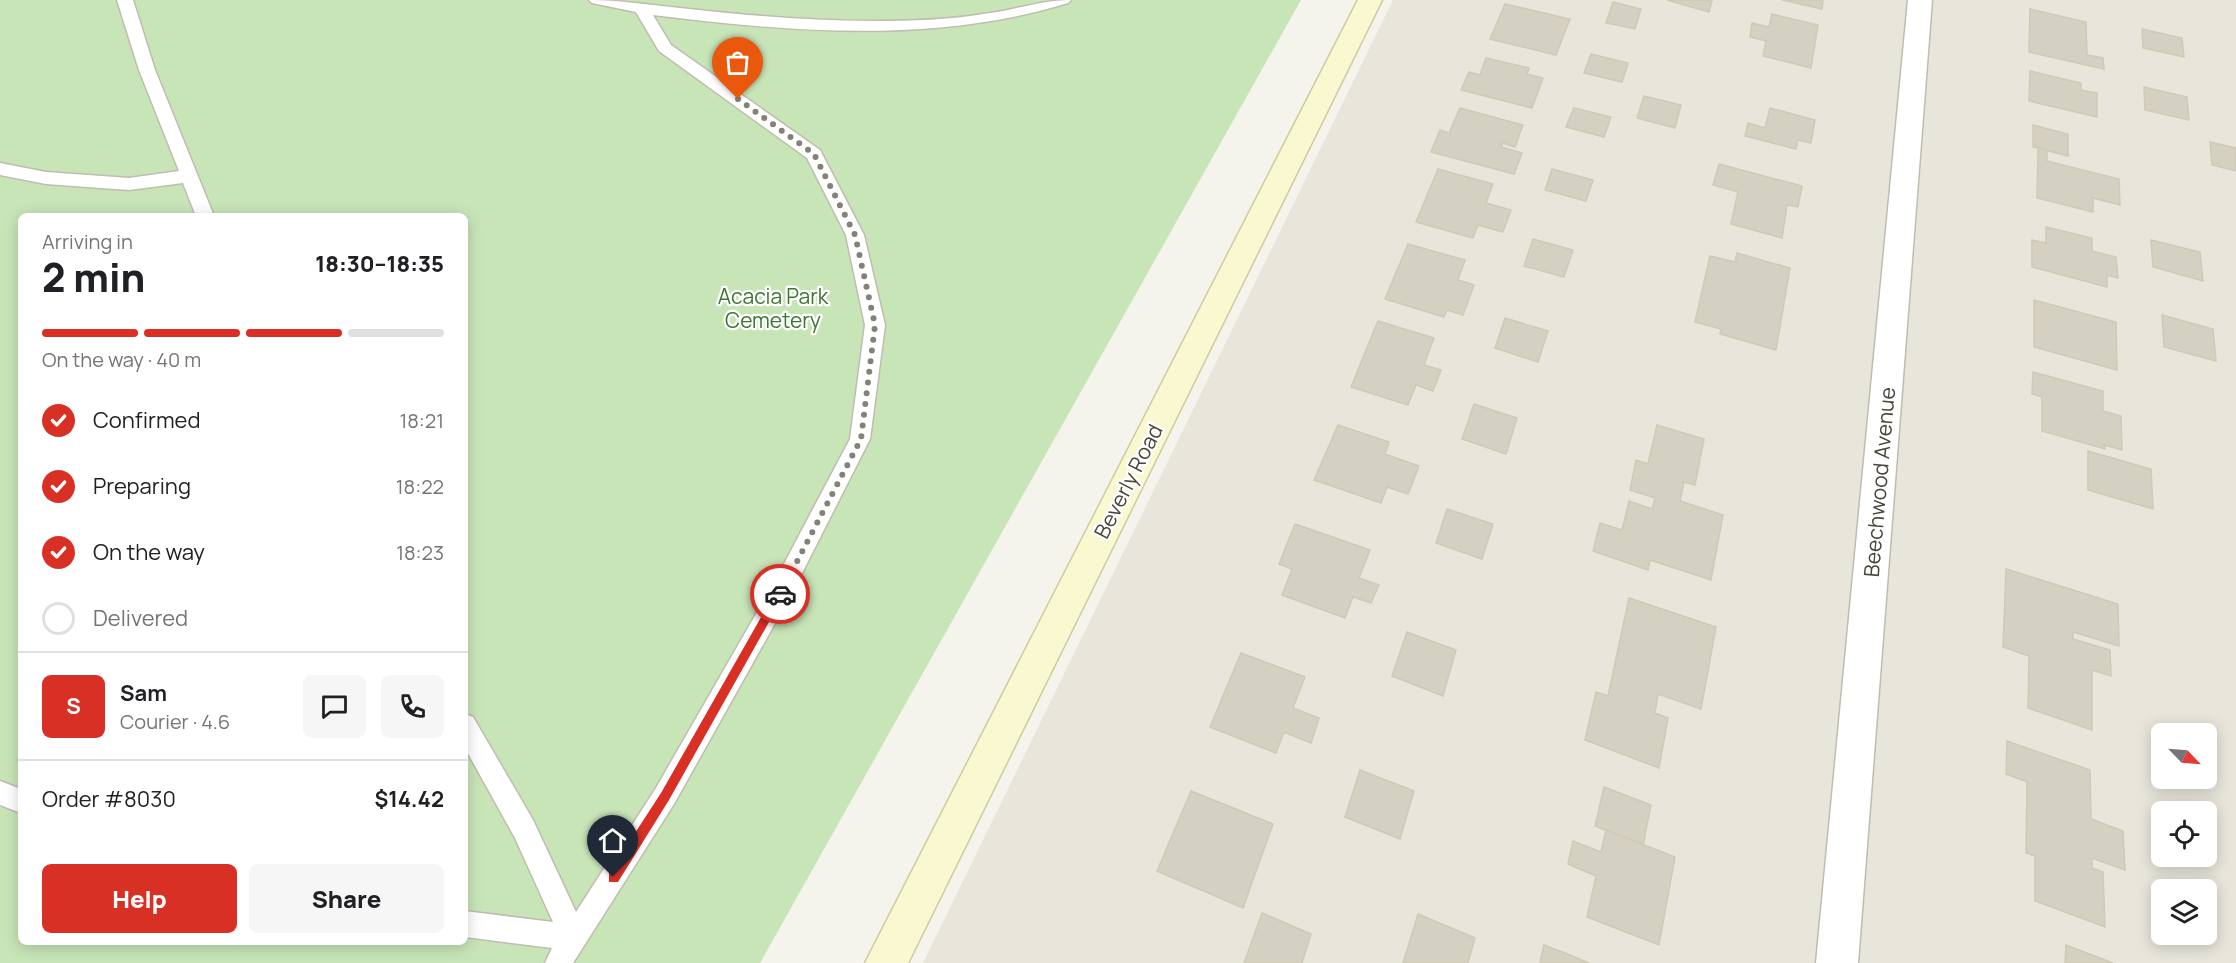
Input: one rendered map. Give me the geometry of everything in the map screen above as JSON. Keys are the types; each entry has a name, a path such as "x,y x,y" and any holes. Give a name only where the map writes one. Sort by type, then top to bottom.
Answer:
{"street":[{"name":"Beverly Road","path":"886,963 1371,0"},
{"name":"Beechwood Avenue","path":"1837,963 1920,0"}],"lane":[{"path":"125,0 147,70 204,213"},
{"path":"597,0 642,10 842,26 928,24 1033,11 1063,0"},
{"path":"558,963 665,796 784,586 861,439 875,325 855,235 814,154 665,48 642,10"},
{"path":"0,169 46,178 129,184 189,176"},
{"path":"468,730 524,830 574,938"},
{"path":"0,793 18,800"},
{"path":"468,924 574,938"}],"shaded area":[{"path":"1393,0 2236,0 2236,963 923,963"}],"green space":[{"name":"Acacia Park Cemetery","path":"0,0 1301,0 760,963 0,963"}],"building":[{"path":"1667,0 1712,0 1709,12"},
{"path":"1782,0 1823,0 1822,9"},
{"path":"1613,2 1641,9 1635,29 1606,23"},
{"path":"1505,4 1570,19 1556,55 1490,39"},
{"path":"2030,9 2086,22 2087,55 2103,58 2104,69 2029,52"},
{"path":"1772,14 1818,25 1811,68 1763,56 1766,41 1750,37 1752,23 1769,27"},
{"path":"2142,29 2182,38 2184,57 2143,48"},
{"path":"1591,54 1628,63 1622,82 1584,73"},
{"path":"1486,58 1529,68 1527,74 1543,78 1532,108 1461,90 1469,72 1480,75"},
{"path":"2030,71 2081,83 2081,90 2097,93 2097,117 2029,101"},
{"path":"2144,87 2187,97 2189,120 2145,110"},
{"path":"1644,96 1681,105 1675,128 1637,118"},
{"path":"1460,108 1523,125 1515,147 1503,143 1501,147 1522,153 1514,174 1431,152 1440,130 1449,133"},
{"path":"1574,108 1611,117 1604,137 1566,127"},
{"path":"1770,108 1815,120 1811,143 1798,140 1796,149 1745,136 1748,123 1765,128"},
{"path":"2033,125 2068,134 2068,156 2033,147"},
{"path":"2210,142 2236,148 2236,171 2212,165"},
{"path":"2038,148 2047,150 2047,161 2119,179 2120,205 2093,198 2093,212 2037,198"},
{"path":"1719,164 1802,186 1798,207 1787,205 1782,238 1731,224 1738,192 1713,185"},
{"path":"1438,169 1493,184 1486,203 1511,210 1503,232 1478,225 1473,238 1416,222"},
{"path":"1552,169 1593,180 1586,201 1545,190"},
{"path":"2046,227 2092,238 2092,251 2116,257 2118,278 2107,275 2107,287 2032,267 2032,240 2046,243"},
{"path":"1533,239 1573,250 1564,277 1524,266"},
{"path":"2151,240 2200,252 2203,281 2153,267"},
{"path":"1408,244 1465,260 1458,280 1474,285 1463,315 1447,310 1444,317 1385,299"},
{"path":"1737,253 1790,268 1776,350 1720,334 1721,329 1695,322 1710,256 1735,262"},
{"path":"2034,300 2116,322 2117,370 2034,347"},
{"path":"2162,315 2213,329 2216,361 2164,347"},
{"path":"1505,318 1548,331 1538,362 1495,348"},
{"path":"1378,321 1434,338 1424,365 1441,370 1433,391 1416,385 1408,405 1351,387"},
{"path":"2033,372 2103,391 2103,411 2121,416 2122,450 2104,445 2105,449 2042,431 2042,397 2032,394"},
{"path":"1474,404 1517,418 1506,454 1462,439"},
{"path":"1338,425 1389,442 1385,454 1419,466 1408,494 1387,487 1381,503 1314,480"},
{"path":"1657,425 1704,439 1695,485 1684,482 1680,501 1723,515 1711,580 1650,560 1648,570 1593,551 1600,523 1622,530 1629,501 1652,509 1655,498 1630,490 1636,460 1648,464"},
{"path":"2088,451 2151,469 2153,509 2088,490"},
{"path":"1447,509 1493,524 1482,559 1436,543"},
{"path":"1295,524 1370,550 1359,578 1379,585 1371,603 1353,597 1345,618 1282,595 1292,569 1279,564"},
{"path":"2006,569 2118,604 2119,646 2073,632 2073,639 2110,650 2111,676 2092,670 2092,730 2028,708 2029,656 2003,647"},
{"path":"1629,598 1716,627 1701,709 1658,694 1655,713 1668,718 1659,768 1585,740 1596,692 1608,696"},
{"path":"1407,632 1456,650 1443,696 1392,676"},
{"path":"1241,653 1305,677 1293,708 1319,718 1311,743 1284,732 1276,753 1210,727"},
{"path":"2007,741 2090,770 2091,819 2123,831 2125,870 2092,858 2092,868 2103,872 2105,927 2035,901 2035,856 2026,853 2027,782 2006,774"},
{"path":"1360,770 1414,791 1400,839 1345,817"},
{"path":"1604,787 1651,805 1643,845 1595,826"},
{"path":"1191,791 1273,824 1243,908 1157,871"},
{"path":"1606,830 1675,857 1659,945 1587,917 1596,876 1568,864 1573,841 1601,852"},
{"path":"1262,913 1311,934 1302,963 1244,963"},
{"path":"1418,914 1475,938 1468,963 1403,963"},
{"path":"1544,945 1570,955 1589,963 1540,963"},
{"path":"2066,945 2113,963 2065,963"}],"way so far":[{"path":"738,99 814,154 855,235 875,325 861,439 780,594"}],"route":[{"path":"613,877 665,796 780,594"}]}
